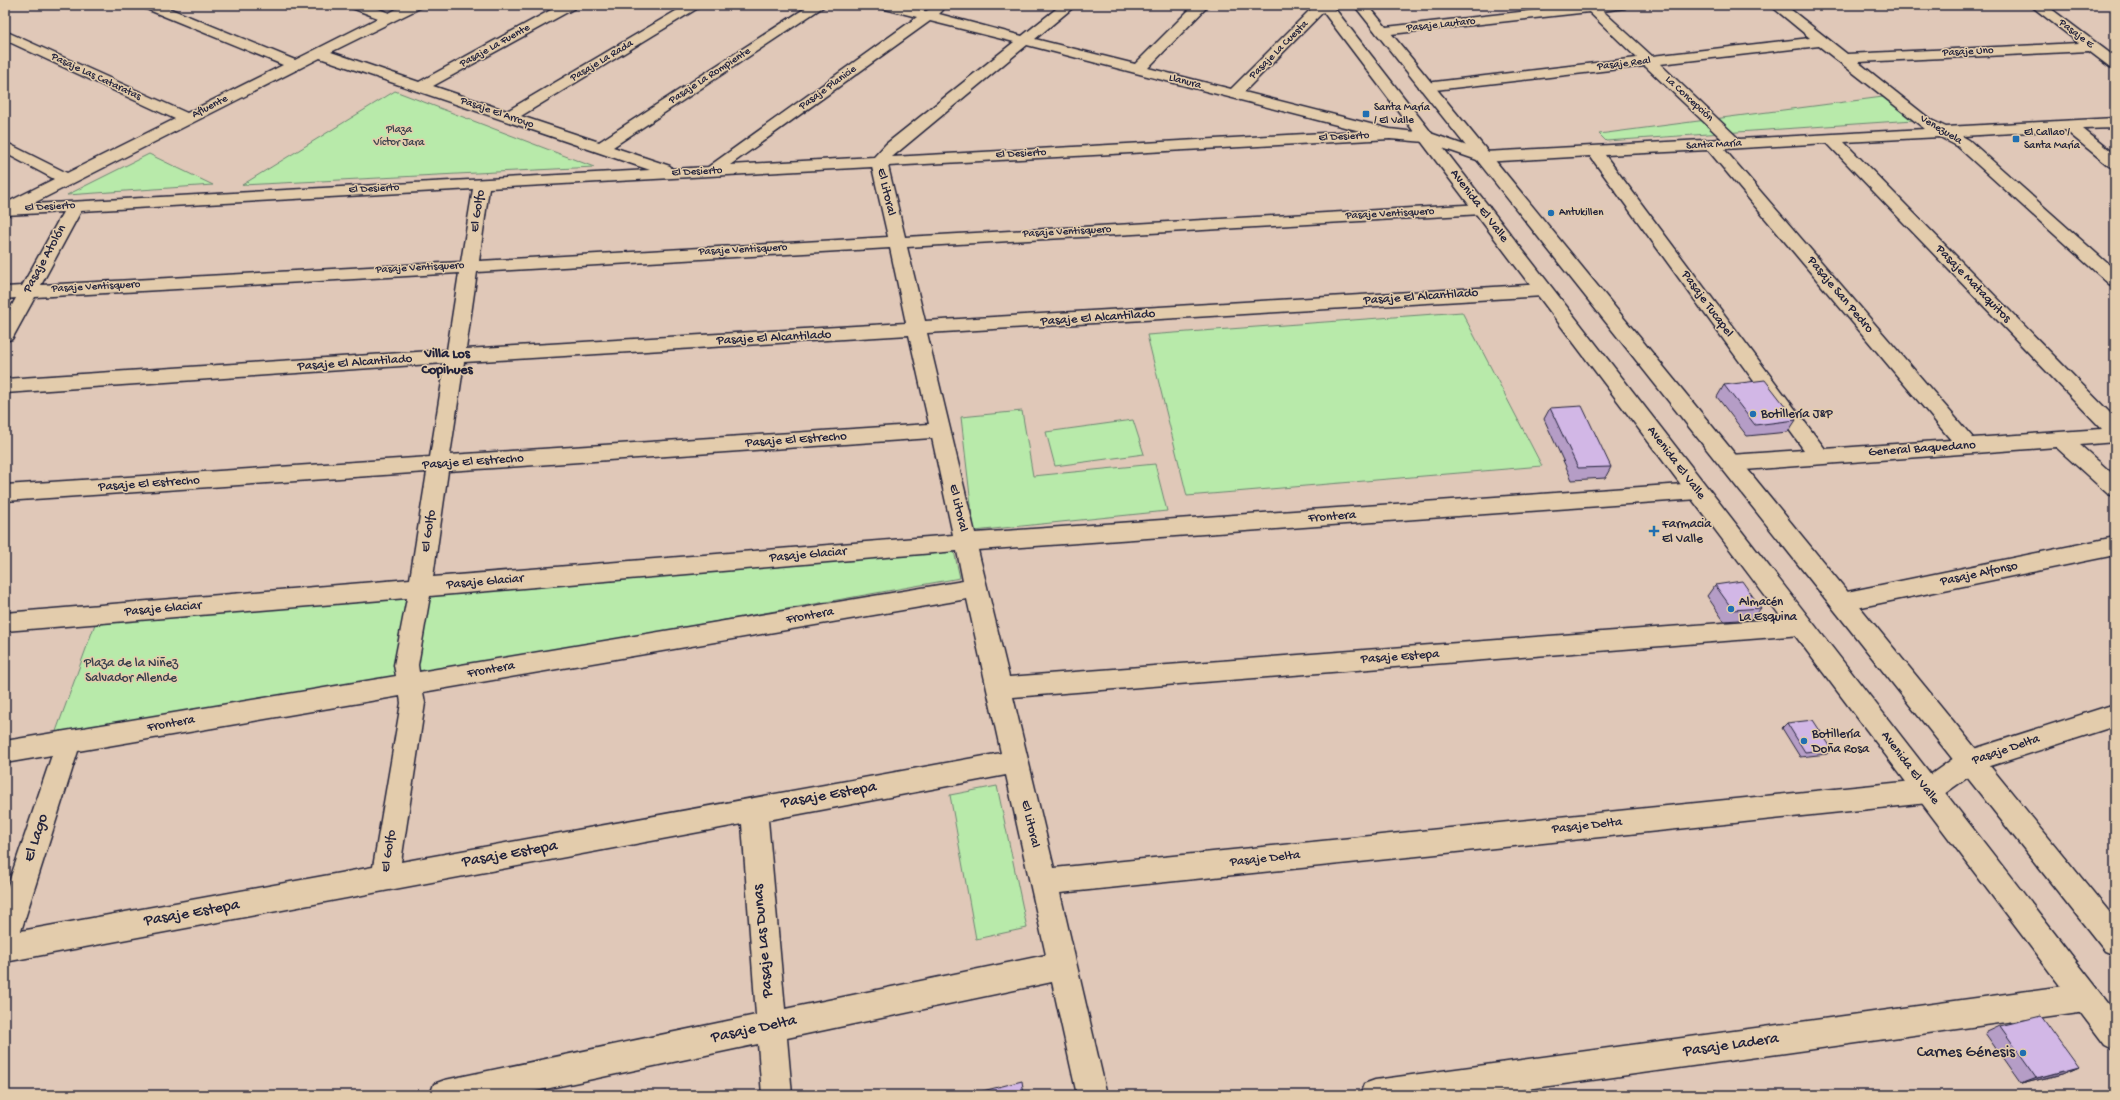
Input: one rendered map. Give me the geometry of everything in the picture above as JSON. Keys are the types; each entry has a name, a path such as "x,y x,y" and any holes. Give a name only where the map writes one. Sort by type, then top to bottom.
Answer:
{"street":[{"path":"149,5 295,65"},
{"path":"357,5 390,18"},
{"name":"Afluente","path":"5,210 415,5"},
{"name":"Pasaje La Fuente","path":"421,87 570,5"},
{"name":"Pasaje La Rada","path":"508,117 696,5"},
{"name":"Pasaje La Rompiente","path":"600,148 819,5"},
{"name":"Llanura","path":"886,5 1390,134 1427,137 1483,158"},
{"name":"Pasaje Planicie","path":"712,171 943,5"},
{"name":"El Litoral","path":"1069,5 892,147 879,162 1092,1095"},
{"path":"1138,70 1202,5"},
{"name":"Pasaje La Cuesta","path":"1234,94 1324,5"},
{"name":"Avenida El Valle","path":"1324,5 1427,137 2115,1035"},
{"path":"1361,5 2115,941"},
{"name":"Pasaje Lautaro","path":"1382,32 1591,7 1620,5"},
{"name":"Venezuela","path":"1777,5 1926,123 1963,143 2115,280"},
{"name":"Pasaje E","path":"2037,5 2115,64"},
{"name":"La Concepción","path":"1591,7 1736,144"},
{"name":"Pasaje Las Cataratas","path":"5,35 187,119"},
{"name":"Pasaje Real","path":"1426,87 1822,41"},
{"name":"Pasaje Uno","path":"1844,58 2092,47"},
{"name":"Pasaje El Arroyo","path":"319,53 675,173"},
{"path":"1944,132 2115,123"},
{"path":"2069,126 2115,163"},
{"name":"Santa María","path":"1483,158 1944,132"},
{"name":"El Desierto","path":"5,210 1390,134"},
{"name":"Pasaje Mataquitos","path":"1830,138 2115,430"},
{"name":"Pasaje San Pedro","path":"1712,145 1967,445"},
{"path":"5,147 66,179"},
{"name":"Pasaje Tucapel","path":"1594,151 1819,456"},
{"name":"El Golfo","path":"385,878 413,703 406,665 420,587 482,183"},
{"name":"Pasaje Atolón","path":"5,335 75,206"},
{"name":"Pasaje Ventisquero","path":"5,293 469,265 1482,209"},
{"name":"Pasaje El Alcantilado","path":"5,386 456,356 1544,290"},
{"name":"Pasaje El Estrecho","path":"5,493 940,430"},
{"name":"General Baquedano","path":"1730,462 2115,435"},
{"path":"2061,438 2115,488"},
{"name":"Frontera","path":"966,542 1698,491"},
{"name":"Pasaje Glaciar","path":"5,622 966,542"},
{"name":"Pasaje Alfonso","path":"1842,602 2115,546"},
{"name":"Frontera","path":"5,752 976,588"},
{"name":"Pasaje Estepa","path":"999,688 1802,626"},
{"name":"Pasaje Delta","path":"1043,882 1928,791 1970,761 2115,715"},
{"name":"El Lago","path":"5,936 69,741"},
{"name":"Pasaje Estepa","path":"5,948 1016,762"},
{"name":"Pasaje Las Dunas","path":"754,810 776,1095"},
{"name":"Pasaje Delta","path":"445,1095 1062,966"},
{"name":"Pasaje Ladera","path":"1375,1095 2086,997"}],"green space":[{"name":"Plaza Víctor Jara","path":"395,91 594,167 242,185"},
{"path":"1883,97 1914,120 1606,141 1599,134"},
{"path":"149,154 213,185 67,195"},
{"path":"1462,312 1542,466 1187,496 1147,335"},
{"path":"1022,411 1033,476 1155,464 1167,511 974,531 961,417"},
{"path":"1133,420 1144,454 1055,466 1046,432"},
{"name":"Plaza de la Niñez Salvador Allende","path":"954,551 960,578 434,672 55,734 95,624"},
{"path":"997,786 1027,928 976,939 950,795"}],"building":[{"path":"1765,380 1796,420 1755,425 1724,385"},
{"path":"1582,406 1611,467 1578,468 1550,408"},
{"path":"1742,581 1761,608 1733,610 1715,585"},
{"name":"Botillería Doña Rosa","path":"1813,720 1832,749 1805,752 1787,723"},
{"path":"2041,1016 2078,1067 2037,1078 2000,1026"},
{"path":"1022,1081 1024,1095 967,1095"}],"place":[{"name":"Santa María / El Valle","path":"1366,114"},
{"name":"El Callao / Santa María","path":"2016,139"},
{"name":"Antukillen","path":"1551,213"},
{"name":"Botillería J&P","path":"1753,414"},
{"name":"Farmacia El Valle","path":"1654,531"},
{"name":"Almacén La Esquina","path":"1731,609"},
{"name":"Botillería Doña Rosa","path":"1804,741"},
{"name":"Carnes Génesis","path":"2023,1053"}],"district":[{"name":"Villa Los Copihues","path":"447,362"}]}
